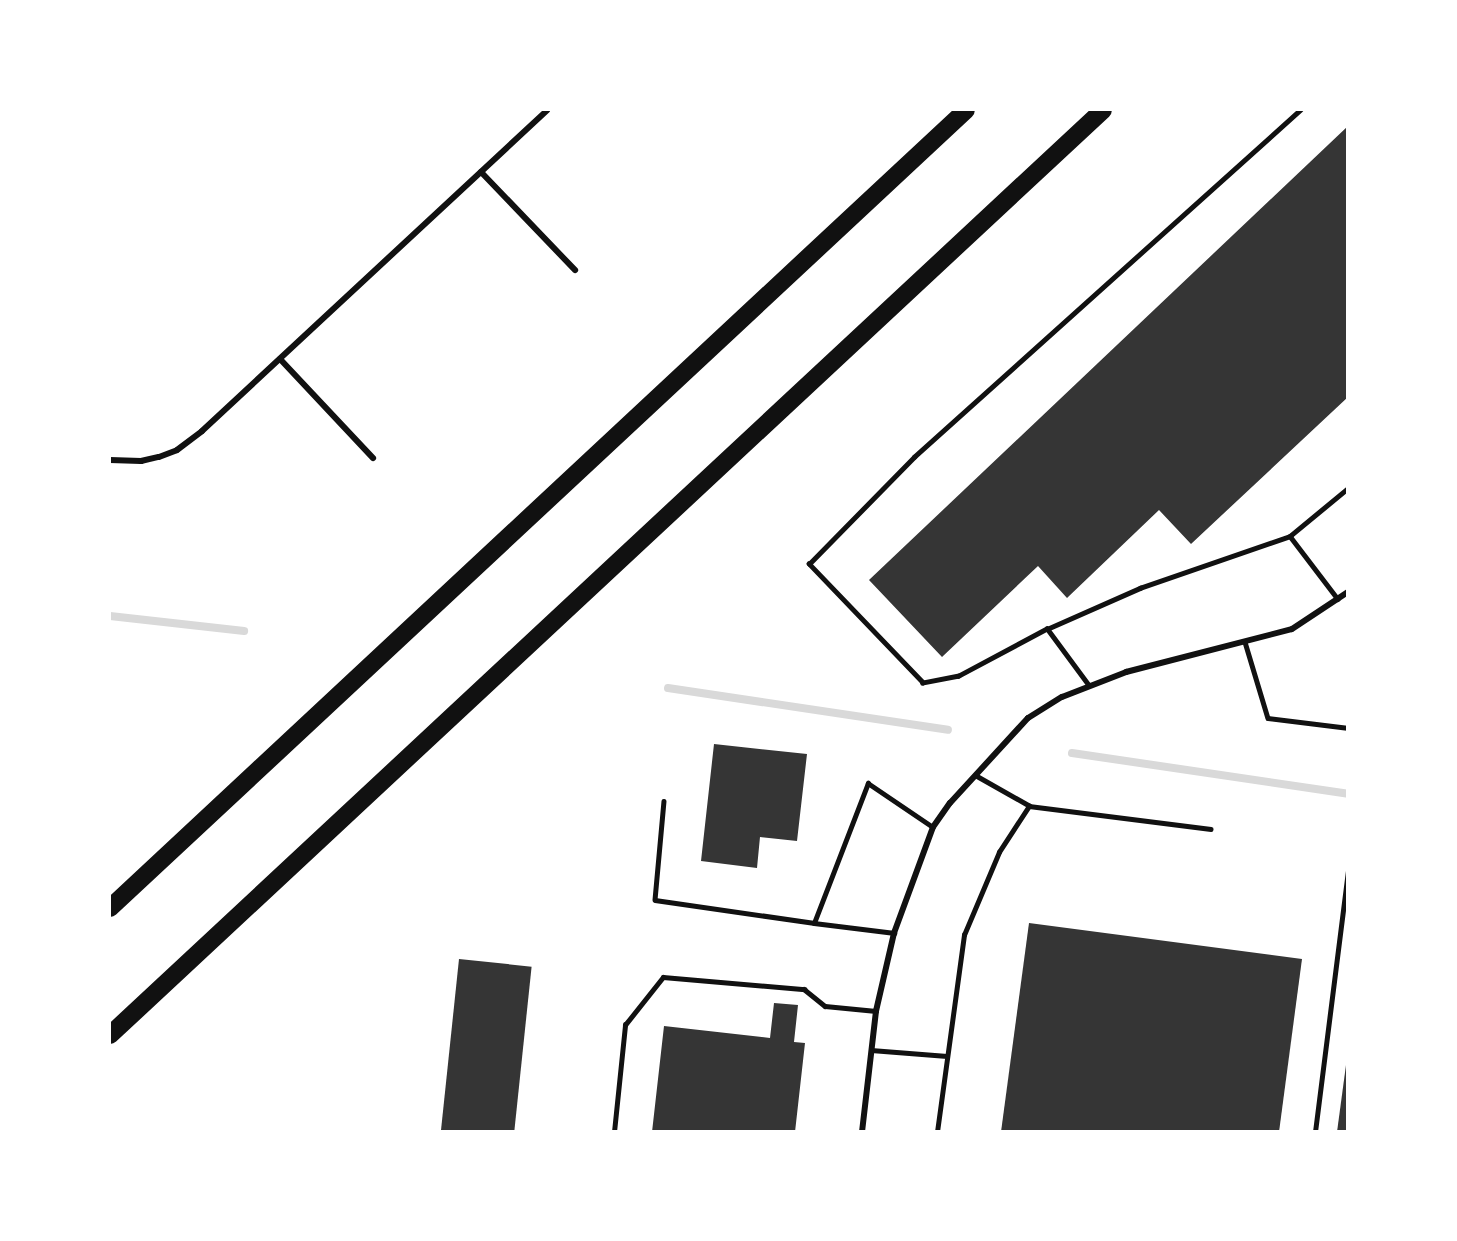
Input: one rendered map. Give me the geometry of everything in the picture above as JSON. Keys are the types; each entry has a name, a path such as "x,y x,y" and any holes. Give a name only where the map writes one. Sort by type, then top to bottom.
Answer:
{"highway":[{"path":"110,908 966,110"},
{"path":"110,1035 1103,110"}],"street":[{"path":"110,460 141,461 177,450 202,431 547,110"},
{"path":"481,172 575,270"},
{"path":"280,359 373,458"},
{"path":"862,1131 876,1011 894,933 933,827 950,803 1028,718 1062,697 1126,672 1292,629 1347,592"}],"lane":[{"path":"1300,110 914,457 809,564 923,683 959,676 1047,629 1140,588 1290,536 1347,488"},
{"path":"1290,536 1338,599"},
{"path":"1047,629 1089,686"},
{"path":"1245,642 1268,718 1347,728"},
{"path":"976,776 1029,806 1211,829"},
{"path":"814,923 868,783 933,827"},
{"path":"664,801 655,900 894,933"},
{"path":"937,1131 964,935 999,852 1029,806"},
{"path":"1315,1131 1347,871"},
{"path":"614,1131 625,1025 663,977 804,989 825,1006 876,1011"},
{"path":"871,1050 947,1056"}],"building":[{"path":"1348,126 1348,397 1191,544 1159,510 1067,598 1038,566 942,657 869,580"},
{"path":"714,744 807,754 797,841 760,837 757,868 701,861"},
{"path":"1029,923 1302,959 1279,1132 1001,1132"},
{"path":"459,959 532,967 514,1132 441,1132"},
{"path":"774,1003 798,1005 794,1042 805,1043 795,1132 652,1132 664,1026 770,1038"},
{"path":"1346,1065 1348,1132 1337,1132"}],"waterway":[{"path":"110,616 244,631"},
{"path":"668,688 948,730"},
{"path":"1072,753 1348,794"}]}
